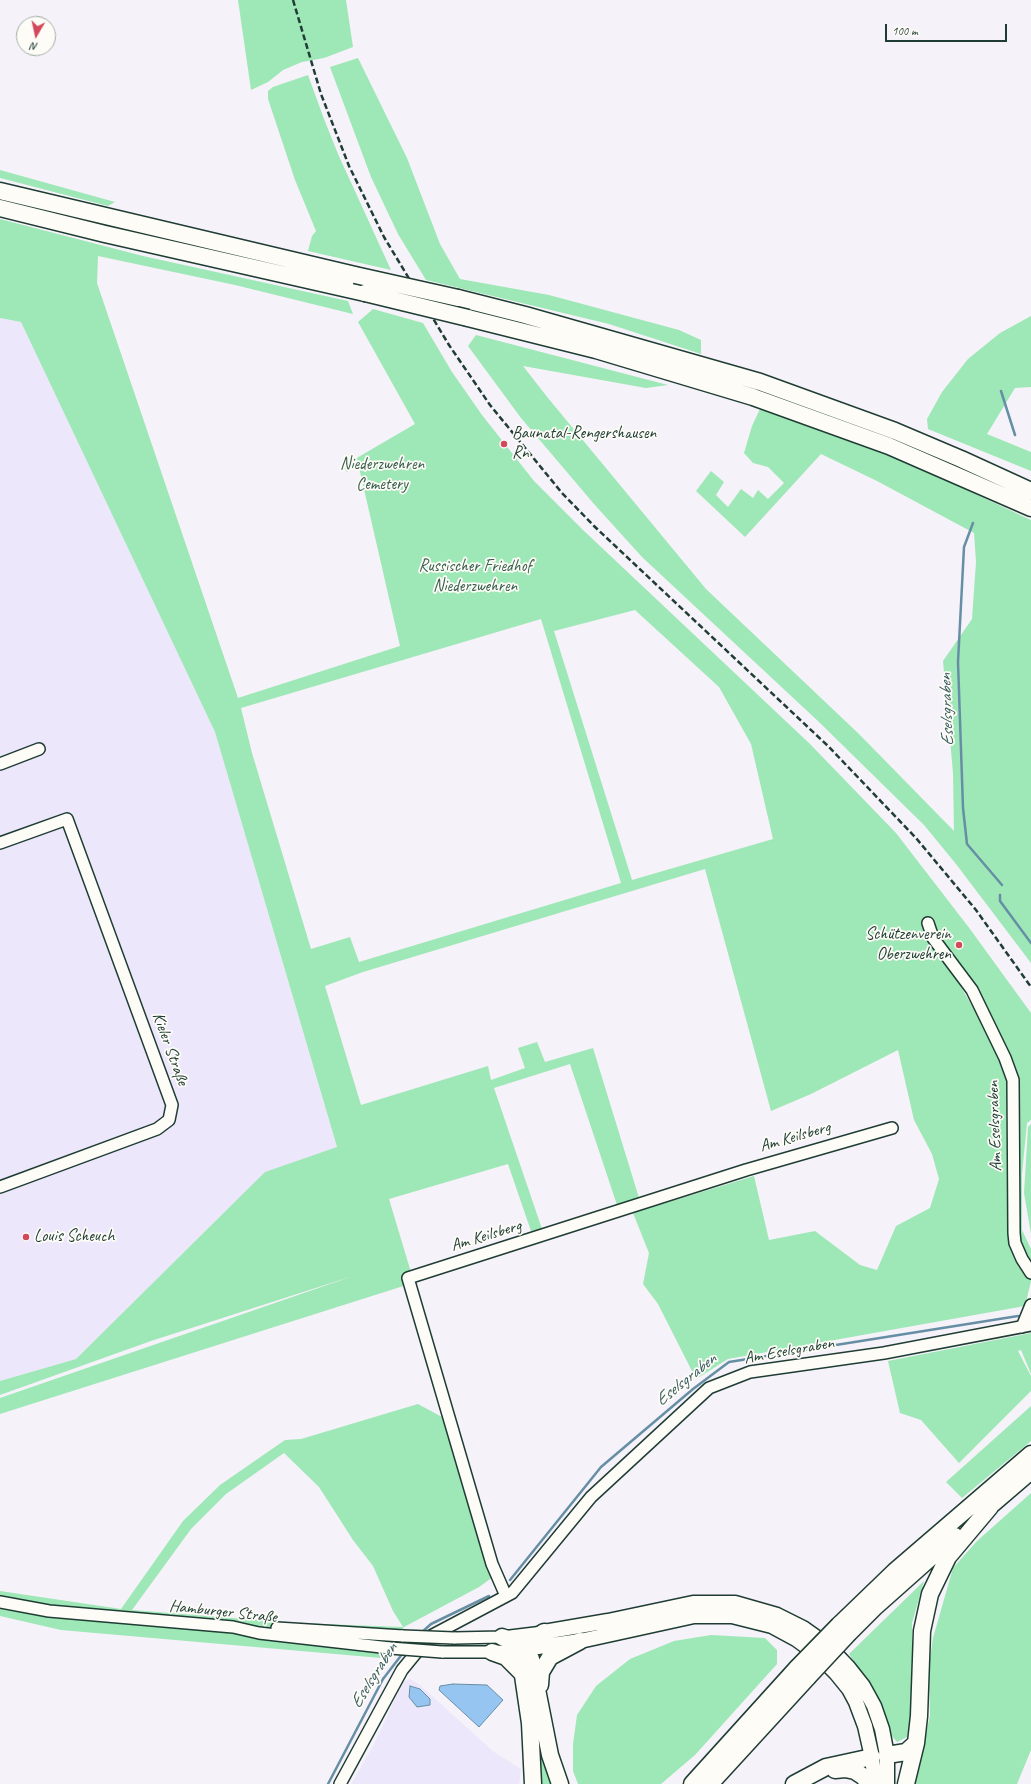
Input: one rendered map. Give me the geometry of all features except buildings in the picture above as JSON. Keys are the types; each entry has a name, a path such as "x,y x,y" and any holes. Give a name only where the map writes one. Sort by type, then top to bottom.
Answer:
{"highway":[{"path":"0,191 458,298 525,315 760,382 895,431 1011,490 1031,508"},
{"path":"0,208 105,234 366,293 596,350 753,397 1011,490 1031,490"},
{"path":"1011,490 1031,512"},
{"path":"692,1784 844,1629 895,1571 1031,1454"},
{"path":"844,1629 874,1608 1031,1471"},
{"path":"906,1784 916,1743 919,1716 922,1631 930,1594 948,1557 990,1507"},
{"path":"533,1784 530,1722 521,1662 524,1649 544,1632"},
{"path":"502,1636 520,1644 531,1659 550,1755 560,1784"},
{"path":"539,1697 541,1672 546,1660 555,1653 580,1641"},
{"path":"492,1652 506,1657 522,1673"},
{"path":"710,1784 802,1673"},
{"path":"794,1784 815,1772 837,1764 906,1752 916,1743"},
{"path":"815,1772 850,1770 860,1774 868,1784"}],"main road":[{"path":"544,1632 608,1621 693,1603 736,1603 778,1614 816,1636 838,1655 856,1677 876,1711 882,1729 880,1756 875,1784"},
{"path":"524,1649 580,1641 681,1618 706,1615 745,1618 772,1626 808,1646 828,1663 844,1682 861,1712 880,1756 887,1784"}],"street":[{"path":"0,764 39,749"},
{"name":"Kieler Straße","path":"0,843 67,819 172,1105 169,1120 157,1130 0,1187"},
{"name":"Am Eselsgraben","path":"928,923 934,938 972,990 1005,1058 1013,1080 1014,1233 1015,1243 1022,1259 1031,1273"},
{"name":"Am Keilsberg","path":"506,1596 492,1564 408,1278 746,1170 892,1128"},
{"name":"Am Eselsgraben","path":"340,1784 402,1670 428,1637 506,1596 517,1588 591,1497 709,1388 750,1372 884,1353 1027,1326 1031,1305"},
{"name":"Hamburger Straße","path":"0,1602 49,1612 233,1627 259,1632 390,1648 442,1652 492,1652 524,1649"},
{"path":"233,1627 313,1629 403,1636 454,1638 544,1632"}],"shaded area":[{"path":"0,318 21,322 215,732 337,1148 265,1172 76,1359 0,1381"},
{"path":"410,1679 420,1685 494,1752 521,1769 519,1784 351,1784 374,1744 403,1682"}],"green space":[{"path":"238,0 346,0 353,47 324,58 302,62 283,70 268,82 251,90"},
{"path":"358,58 407,158 440,244 460,279 549,295 679,330 701,340 701,354 609,324 426,280 398,234 371,177 330,67"},
{"path":"308,75 338,154 391,270 308,251 312,236 316,231 295,180 268,99 268,91 273,87"},
{"path":"0,170 115,202 108,206 0,178"},
{"path":"0,219 143,256 348,301 353,314 235,285 98,256 97,283 238,698 400,646 358,463 347,472 343,466 415,424 358,322 373,309 423,323 452,372 482,415 534,481 583,530 810,744 896,833 970,929 1031,1013 1031,1120 1027,1123 1022,1174 1022,1230 1031,1249 1031,1281 1025,1306 728,1359 696,1379 658,1304 643,1284 649,1253 633,1213 754,1176 769,1240 815,1231 860,1265 877,1270 896,1226 930,1208 939,1179 932,1154 914,1120 898,1050 811,1094 771,1111 705,869 363,972 325,986 361,1105 488,1066 491,1080 525,1068 518,1048 537,1042 545,1062 593,1048 639,1198 617,1205 570,1064 494,1088 542,1229 531,1231 508,1164 389,1199 410,1269 416,1282 0,1414 0,1398 353,1276 151,1341 0,1395 0,1381 76,1359 265,1172 337,1147 215,732 21,322 0,318","holes":["635,610 719,687 751,744 773,839 632,880 554,631","541,619 621,883 359,962 350,937 311,949 252,753 241,708","955,977 989,1019 981,1021"]},
{"path":"1031,316 1031,387 1015,388 987,434 1031,452 1031,471 928,429 927,419 942,392 968,359 1000,333"},
{"path":"476,335 668,385 646,388 523,366 706,589 859,734 954,831 953,773 943,661 972,619 976,562 974,533 877,481 821,454 745,537 696,491 711,471 724,482 716,495 728,507 741,489 753,498 758,490 768,499 784,483 768,467 753,463 744,453 752,426 760,409 911,464 1031,520 1031,963 956,864 924,825 819,722 642,557 594,504 521,418 468,346"},
{"path":"1031,1124 1031,1234 1024,1193 1028,1127"},
{"path":"1031,1333 1031,1374 1021,1350 1018,1351 1031,1376 1031,1391 959,1463 921,1420 900,1413 888,1361"},
{"path":"418,1404 442,1417 493,1577 479,1587 404,1627 381,1658 61,1630 0,1616 0,1591 121,1609 183,1521 220,1485 285,1440 301,1439","holes":["284,1453 319,1487 353,1540 373,1566 393,1611 403,1627 296,1623 132,1610 191,1529 226,1494"]},
{"path":"1031,1406 1031,1441 962,1498 946,1482"},
{"path":"1031,1493 1031,1750 1017,1784 914,1784 930,1716 929,1666 933,1638 953,1568 977,1541"},
{"path":"924,1581 912,1623 912,1714 907,1737 897,1742 891,1735 882,1705 849,1654"},
{"path":"711,1635 765,1638 777,1650 777,1664 695,1755 661,1784 578,1784 573,1771 573,1744 577,1715 596,1686 630,1659 674,1641"},
{"path":"534,1697 553,1784 537,1784"}],"water":[{"path":"453,1684 487,1685 503,1700 479,1727 439,1690 440,1686"},
{"path":"410,1686 420,1689 430,1699 430,1705 417,1707 409,1697"}],"waterway":[{"name":"Eselsgraben","path":"1001,391 1015,435"},
{"name":"Eselsgraben","path":"973,523 964,547 958,662 963,808 967,844 1002,885"},
{"name":"Eselsgraben","path":"1000,895 1000,901 1031,943"},
{"name":"Eselsgraben","path":"510,1580 601,1467 693,1389 729,1362 1018,1316"},
{"name":"Eselsgraben","path":"421,1633 431,1624 489,1596"},
{"name":"Eselsgraben","path":"328,1784 383,1679 403,1653"}],"railway":[{"path":"293,0 321,94 349,166 384,237 449,345 490,405 562,493 594,526 828,746 916,838 976,910 1031,987"}],"place":[{"name":"Baunatal-Rengershausen Rn","path":"504,444"},
{"name":"Schützenverein Oberzwehren","path":"959,945"},
{"name":"Louis Scheuch","path":"26,1237"}],"park label":[{"name":"Niederzwehren Cemetery","path":"382,475"},
{"name":"Russischer Friedhof Niederzwehren","path":"475,577"}]}
